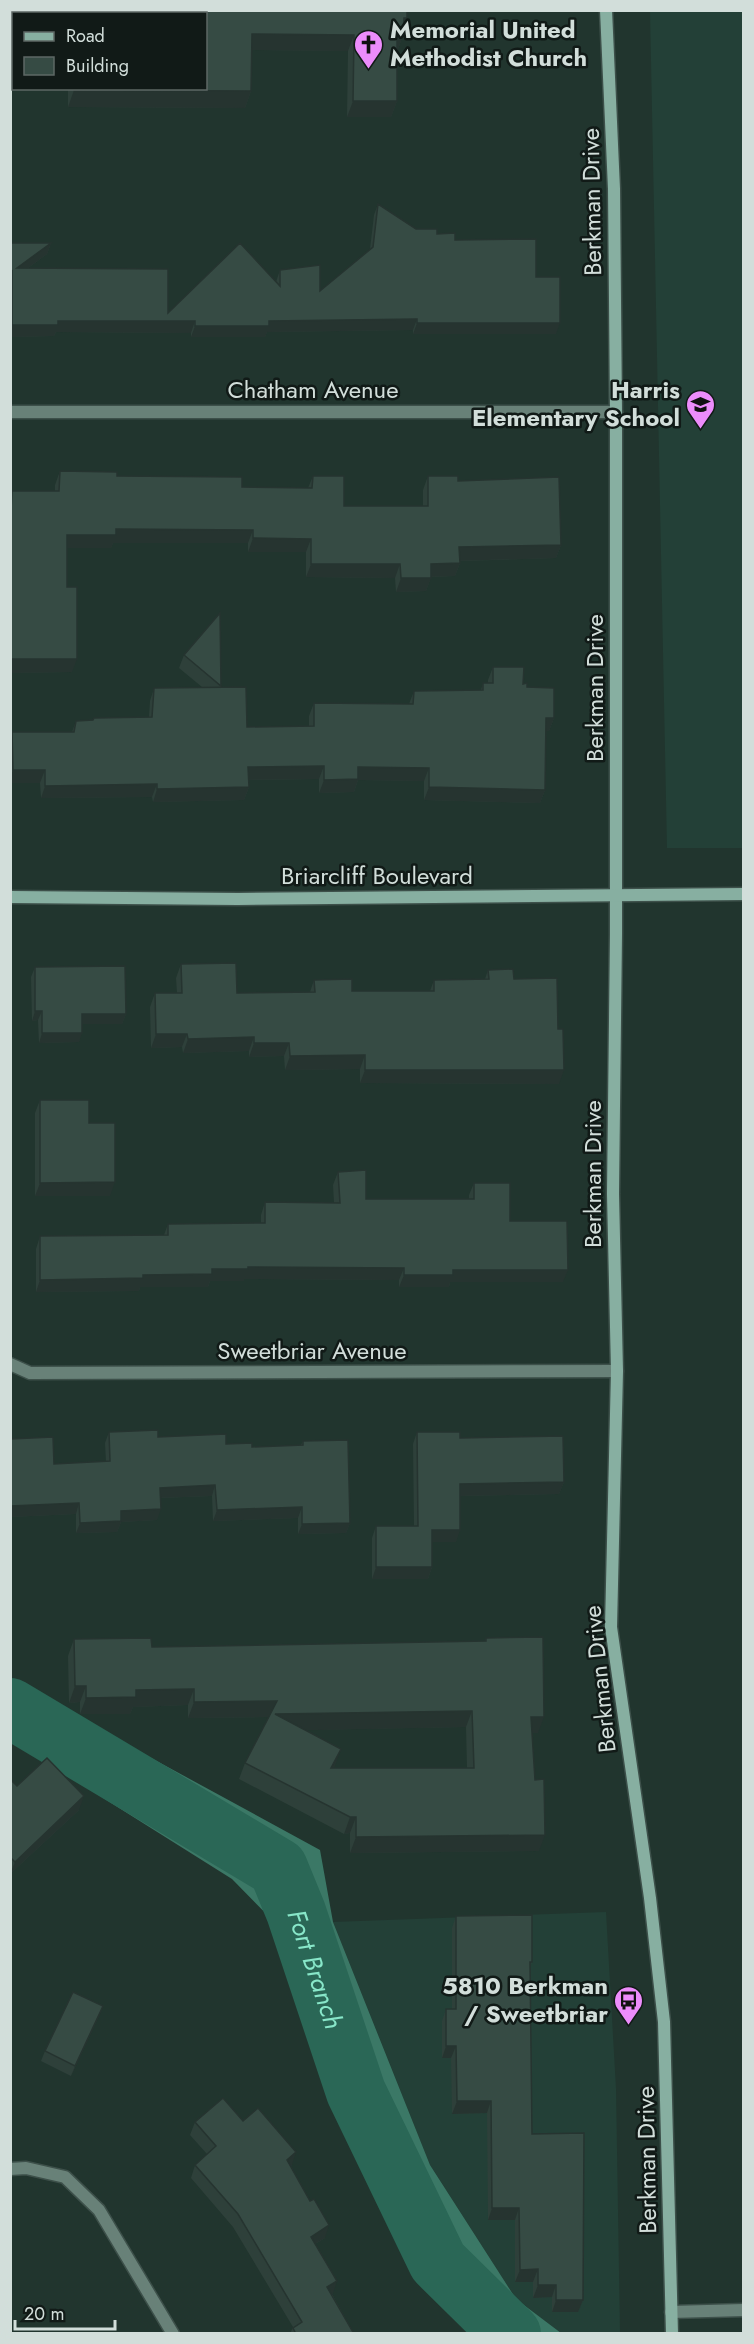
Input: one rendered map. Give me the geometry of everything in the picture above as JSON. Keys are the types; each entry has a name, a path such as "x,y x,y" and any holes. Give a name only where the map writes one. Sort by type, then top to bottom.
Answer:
{"street":[{"name":"Berkman Drive","path":"606,10 614,189 616,412 613,1194 617,1371 611,1627 650,1898 664,2022 672,2334"},
{"name":"Chatham Avenue","path":"10,412 616,412"},
{"name":"Briarcliff Boulevard","path":"10,897 238,899 744,894"},
{"name":"Sweetbriar Avenue","path":"10,1364 30,1373 617,1371"},
{"path":"10,2169 26,2168 65,2177 99,2210 172,2334"},
{"path":"671,2312 744,2310"}],"shaded area":[{"name":"Harris Elementary School","path":"650,11 743,11 743,848 667,848"},
{"path":"606,1912 616,2089 620,2333 561,2333 516,2299 430,2165 333,1922"}],"green space":[{"path":"10,1681 320,1850 333,1922 430,2165 516,2299 561,2333 476,2333 416,2277 350,2125 285,1933 232,1879 11,1740"}],"building":[{"name":"Memorial United Methodist Church","path":"10,10 407,10 403,35 397,35 397,101 353,101 354,35 252,34 251,91 74,90 207,90 207,12 12,12 12,46 10,46"},
{"path":"378,204 416,229 437,229 437,234 455,233 455,240 536,239 536,277 560,277 560,323 417,323 417,319 269,321 269,326 195,326 195,321 58,321 58,325 12,325 10,243 51,243 17,268 168,269 168,313 240,243 280,286 280,270 320,265 320,291 373,247"},
{"path":"60,471 117,472 117,476 242,477 242,487 312,488 313,476 344,476 344,506 428,506 428,476 458,476 458,481 559,477 561,545 459,547 460,563 431,564 431,578 401,578 400,564 311,564 311,539 253,538 253,530 116,529 116,535 67,535 67,587 77,587 77,659 10,659 12,491 59,491"},
{"path":"220,613 221,686 184,655"},
{"path":"493,667 524,667 523,684 527,683 527,687 554,688 554,718 546,718 545,790 429,787 429,768 358,767 358,779 324,780 324,766 248,767 249,787 157,789 157,784 45,786 45,770 13,770 12,732 74,732 76,721 93,720 94,718 152,717 154,688 246,687 247,727 314,726 314,703 413,704 414,691 483,690 483,683 493,683"},
{"path":"236,963 237,993 315,992 314,980 352,979 352,991 434,991 434,980 489,979 488,970 513,969 514,979 557,978 558,1029 563,1029 564,1070 365,1070 365,1055 290,1056 289,1043 254,1043 254,1037 188,1039 187,1034 156,1034 155,993 182,993 181,964"},
{"path":"125,966 126,1014 82,1014 82,1033 42,1033 42,1011 35,1011 35,967"},
{"path":"40,1100 89,1100 89,1123 115,1123 115,1182 40,1183"},
{"path":"366,1170 366,1199 474,1199 474,1183 510,1183 510,1221 567,1221 568,1270 453,1270 453,1275 404,1275 404,1268 248,1267 248,1269 212,1269 212,1274 40,1280 40,1236 168,1235 168,1224 265,1223 265,1202 340,1203 338,1172"},
{"path":"158,1430 158,1437 226,1434 226,1444 252,1443 252,1447 303,1445 303,1441 348,1440 350,1523 302,1524 302,1507 217,1510 215,1485 160,1488 161,1509 121,1511 121,1521 80,1523 79,1503 10,1506 10,1439 53,1437 54,1464 110,1461 109,1432"},
{"path":"417,1432 460,1432 460,1438 563,1436 564,1482 460,1484 460,1530 432,1530 432,1567 376,1567 376,1526 418,1526"},
{"path":"543,1637 544,1717 531,1717 535,1780 544,1779 545,1835 356,1837 356,1817 350,1817 245,1763 277,1701 194,1702 194,1689 136,1690 136,1697 86,1698 86,1686 75,1686 74,1639 151,1638 152,1647 486,1641 486,1638","holes":["472,1711 474,1768 331,1768 341,1749 275,1714"]},
{"path":"47,1758 84,1796 15,1862 10,1857 10,1779 17,1786"},
{"path":"532,1915 532,1962 530,1962 532,2134 584,2133 583,2300 556,2300 556,2285 538,2285 538,2269 520,2270 519,2208 492,2208 491,2101 457,2101 456,2046 446,2046 446,2009 456,2009 456,1916"},
{"path":"73,1992 103,2006 75,2066 45,2051"},
{"path":"223,2098 243,2121 258,2108 296,2152 287,2160 310,2201 314,2199 329,2225 311,2237 337,2281 327,2287 354,2334 296,2334 293,2328 302,2322 238,2214 195,2165 216,2146 195,2122"}],"waterway":[{"name":"Fort Branch","path":"10,1708 278,1868 296,1912 356,2092 438,2262 511,2334"}],"place":[{"name":"Memorial United Methodist Church","path":"369,70"},
{"name":"Harris Elementary School","path":"701,430"},
{"name":"5810 Berkman / Sweetbriar","path":"629,2026"}]}
